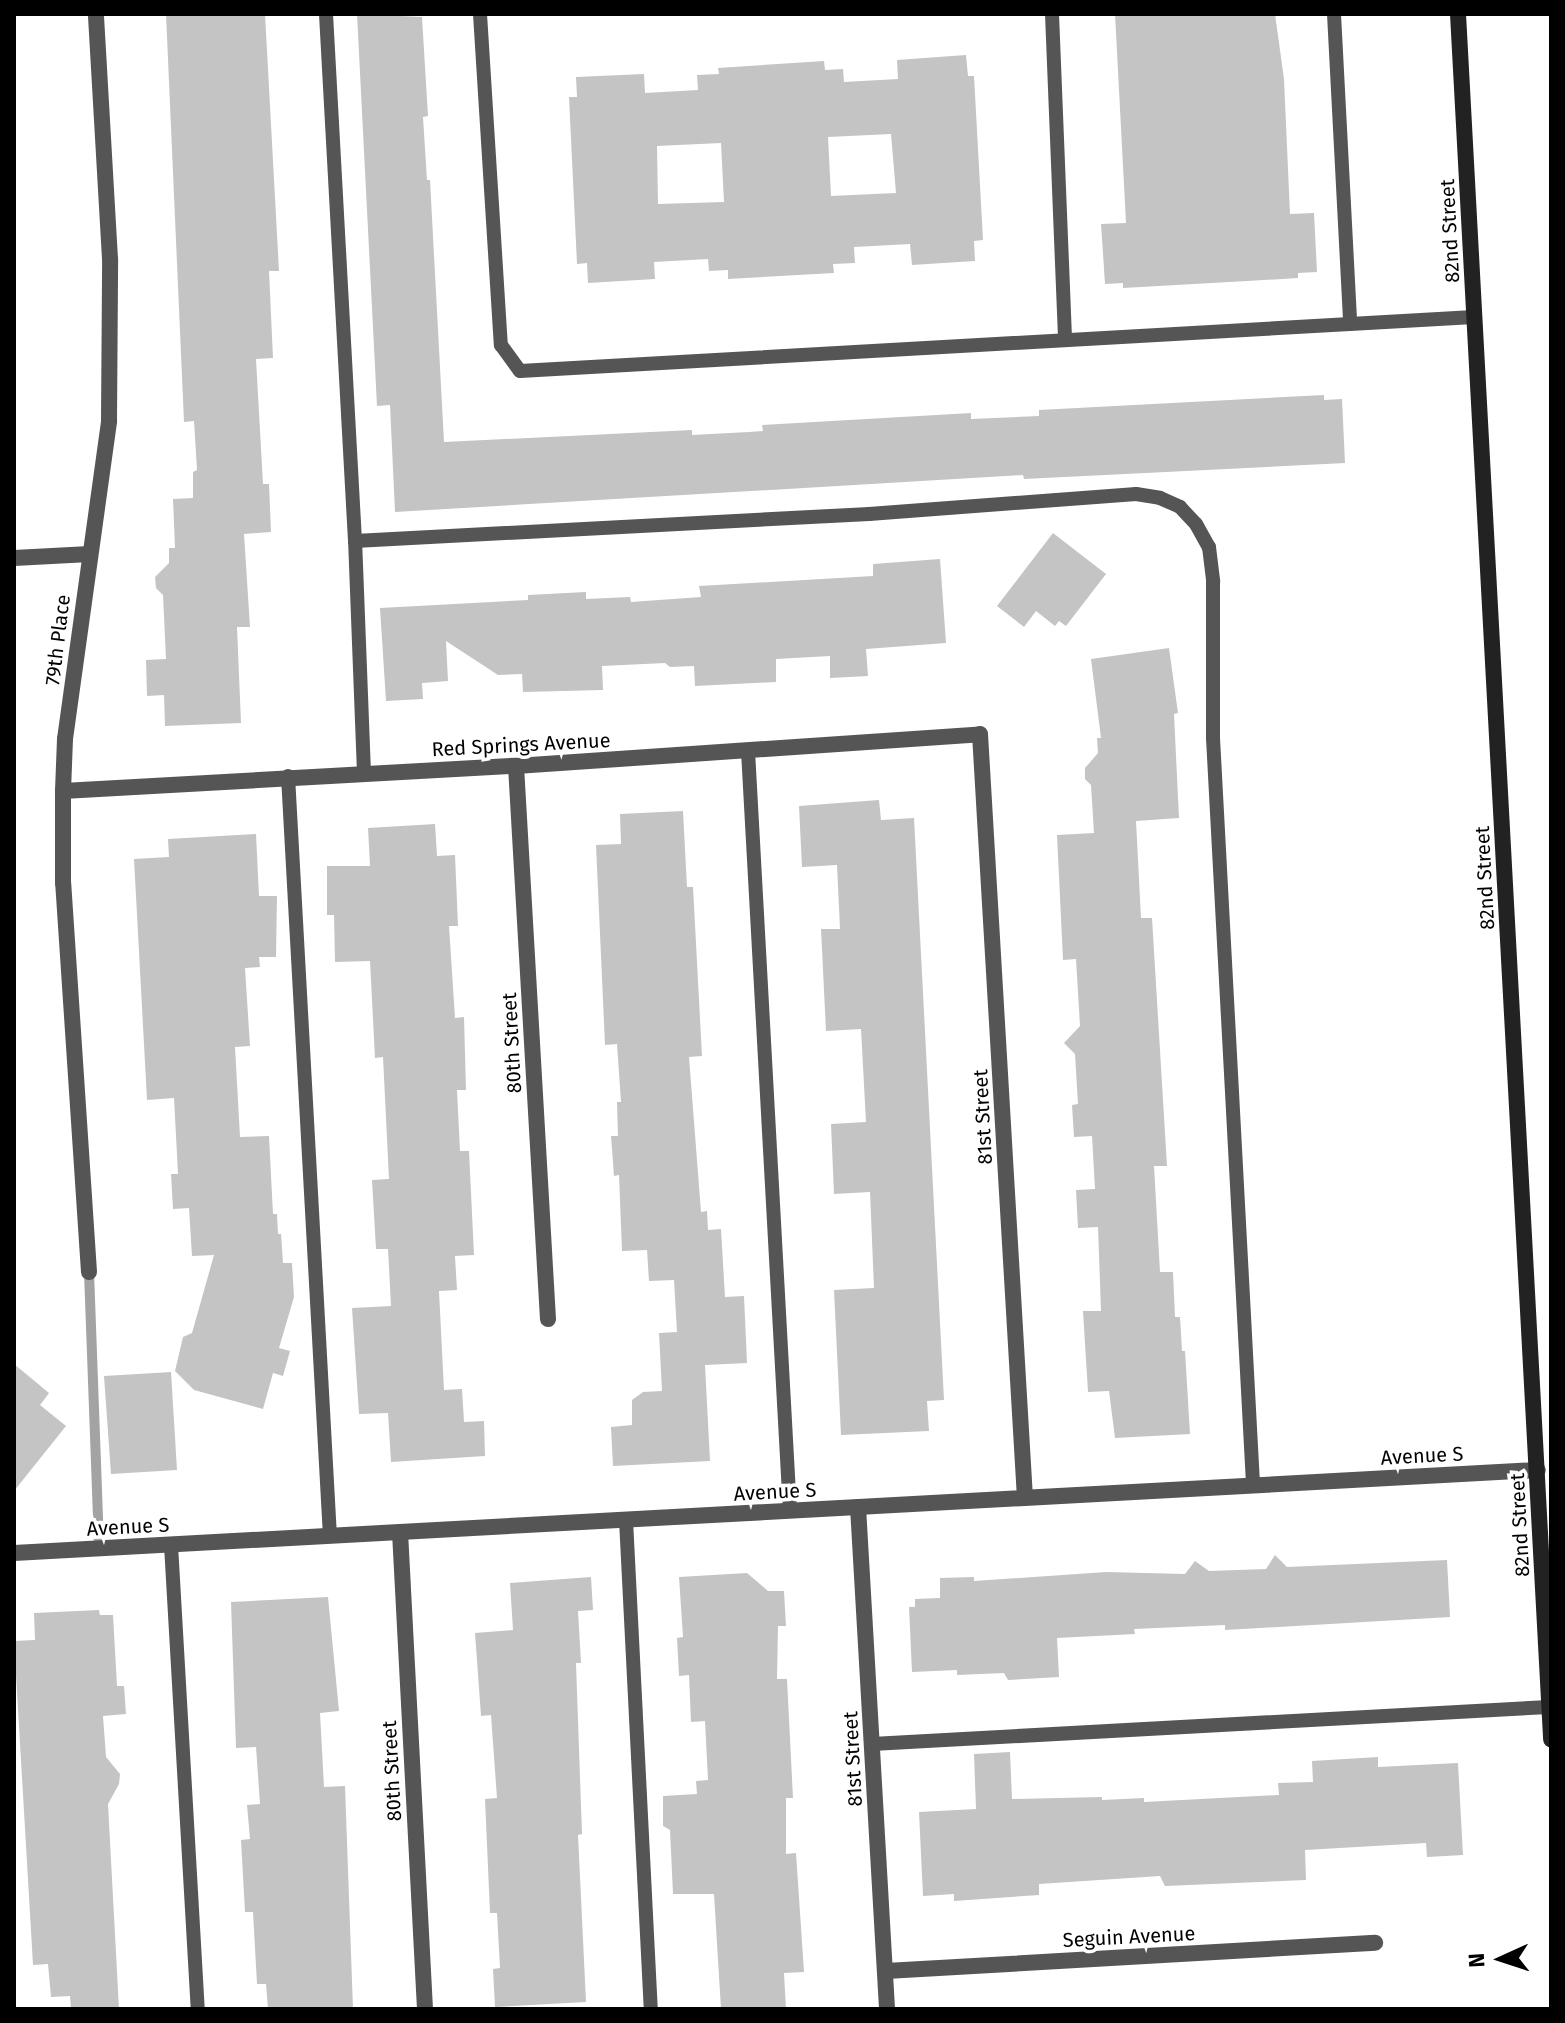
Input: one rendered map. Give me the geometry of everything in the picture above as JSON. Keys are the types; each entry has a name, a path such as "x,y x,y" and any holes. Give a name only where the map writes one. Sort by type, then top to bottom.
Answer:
{"main road":[{"name":"82nd Street","path":"1458,14 1538,1470 1545,1515 1551,1739"}],"street":[{"name":"79th Place","path":"89,1272 63,883 63,791 65,739 109,421 112,359 96,14"},
{"path":"14,558 90,554"},
{"name":"Red Springs Avenue","path":"63,791 288,776 516,766 980,734"},
{"name":"81st Street","path":"980,734 1025,1498"},
{"name":"80th Street","path":"516,766 548,1319"},
{"name":"Avenue S","path":"14,1553 1538,1470"},
{"name":"81st Street","path":"858,1507 887,2009"},
{"name":"80th Street","path":"400,1532 425,2009"},
{"name":"Seguin Avenue","path":"886,1971 1375,1943"}],"lane":[{"path":"326,14 355,541 364,773"},
{"path":"480,14 501,345 520,371 1474,317"},
{"path":"1052,14 1065,340"},
{"path":"1334,14 1350,324"},
{"path":"355,541 854,515 1136,494 1160,498 1180,507 1196,524 1209,547 1213,582 1213,738 1253,1485"},
{"path":"748,751 790,1511"},
{"path":"288,776 330,1536"},
{"path":"626,1520 651,2009"},
{"path":"171,1545 198,2009"},
{"path":"872,1744 1549,1707"}],"building":[{"path":"166,14 265,14 279,271 269,271 273,358 256,359 263,484 269,484 271,532 244,534 250,627 237,627 241,723 165,726 164,695 147,696 146,660 166,659 163,595 156,588 155,577 169,563 169,548 175,548 173,499 193,498 193,472 197,470 194,421 184,422"},
{"path":"357,14 422,17 428,116 423,117 427,180 430,180 444,442 692,430 692,435 749,432 763,431 762,425 971,413 971,419 1039,416 1039,410 1324,395 1324,400 1342,399 1345,463 1024,479 1023,475 395,512 390,405 377,406"},
{"path":"1115,14 1275,14 1284,79 1290,214 1314,213 1317,272 1298,273 1298,278 1247,281 1123,288 1123,283 1105,284 1101,224 1126,223"},
{"path":"966,55 968,76 974,76 983,240 974,241 975,261 912,265 910,244 854,247 855,263 833,264 834,273 728,279 728,270 709,271 708,259 654,262 655,279 588,283 587,263 577,264 569,97 577,97 576,77 644,74 645,93 698,90 697,75 719,74 718,68 824,61 825,70 843,69 844,82 898,79 897,60","holes":["891,134 896,193 831,196 828,137","721,143 724,202 658,204 657,146"]},
{"path":"1053,533 1106,574 1066,626 1059,621 1055,626 1036,611 1024,627 997,606"},
{"path":"940,559 946,643 866,649 868,676 830,678 830,656 776,659 776,682 695,686 694,666 670,667 665,663 602,666 603,690 523,692 522,674 498,675 446,641 448,681 422,683 423,699 386,701 380,608 528,600 528,595 586,592 586,599 630,597 631,602 701,597 699,586 873,576 873,564"},
{"path":"1169,648 1178,713 1174,714 1179,818 1136,821 1141,918 1152,918 1167,1166 1154,1166 1160,1272 1173,1272 1175,1317 1180,1317 1182,1351 1185,1351 1190,1434 1115,1438 1109,1391 1088,1392 1083,1311 1101,1311 1098,1227 1078,1228 1076,1190 1095,1189 1092,1136 1074,1137 1072,1105 1078,1104 1075,1054 1064,1043 1080,1026 1076,959 1063,960 1057,835 1094,833 1091,785 1085,779 1085,768 1098,753 1097,738 1101,738 1091,659"},
{"path":"879,800 881,820 914,818 944,1400 927,1401 929,1431 841,1435 834,1290 874,1288 870,1192 834,1194 831,1124 866,1122 861,1029 826,1031 821,929 840,929 837,865 802,867 799,806"},
{"path":"683,811 687,887 693,887 702,1056 689,1057 701,1212 707,1211 708,1230 721,1229 725,1297 744,1296 747,1363 705,1365 710,1461 613,1466 611,1427 632,1425 632,1400 643,1392 662,1391 659,1333 677,1332 674,1280 649,1281 647,1250 622,1251 619,1175 614,1176 611,1136 618,1136 617,1102 621,1102 617,1044 605,1045 596,845 621,844 620,814"},
{"path":"435,824 437,856 455,855 458,926 449,926 455,1018 464,1017 466,1090 457,1090 460,1151 469,1151 474,1255 455,1256 457,1290 439,1291 444,1390 462,1389 464,1422 484,1421 485,1456 391,1462 388,1413 359,1414 352,1308 391,1306 388,1249 376,1249 372,1180 389,1179 383,1057 375,1058 370,961 335,962 334,915 327,915 327,866 370,866 368,828"},
{"path":"256,834 259,896 277,896 276,957 259,957 260,967 245,968 250,1046 235,1047 240,1137 269,1136 273,1214 277,1214 283,1263 292,1263 294,1297 279,1348 290,1351 283,1376 273,1373 263,1409 194,1390 175,1371 183,1337 192,1333 214,1255 192,1256 189,1208 173,1209 171,1174 178,1174 174,1098 147,1100 134,859 169,857 168,839"},
{"path":"14,1364 49,1393 40,1405 66,1426 14,1491"},
{"path":"171,1372 177,1470 111,1474 104,1376"},
{"path":"1275,1555 1287,1567 1447,1560 1450,1617 1225,1630 1225,1625 1134,1629 1135,1634 1057,1638 1059,1677 1008,1680 1004,1673 957,1675 957,1670 912,1672 909,1607 915,1607 915,1599 940,1598 940,1578 974,1577 974,1581 1106,1572 1185,1574 1195,1561 1209,1571 1266,1569"},
{"path":"747,1573 768,1591 784,1591 786,1626 778,1626 777,1679 787,1679 793,1798 786,1798 786,1854 796,1853 804,1972 784,1973 786,2009 721,2009 714,1894 673,1894 670,1830 663,1826 663,1796 697,1794 696,1781 708,1780 705,1721 691,1722 689,1675 679,1676 677,1638 683,1637 679,1577"},
{"path":"591,1577 593,1610 578,1611 581,1663 576,1663 582,1834 578,1835 586,2002 495,2007 493,1969 500,1968 497,1913 490,1913 485,1799 497,1798 491,1715 481,1716 475,1633 513,1630 510,1583"},
{"path":"328,1597 339,1711 320,1713 324,1787 345,1786 353,2009 268,2009 266,1984 257,1984 253,1912 245,1912 241,1840 250,1839 247,1805 260,1804 256,1747 236,1748 231,1602"},
{"path":"99,1610 100,1615 113,1615 117,1686 124,1686 126,1714 103,1716 106,1757 120,1774 119,1784 108,1804 119,2009 71,2009 70,1996 51,1997 48,1964 33,1965 14,1641 35,1640 34,1613"},
{"path":"1010,1752 1012,1799 1102,1797 1102,1800 1144,1798 1144,1802 1279,1795 1278,1783 1313,1782 1312,1761 1378,1757 1378,1767 1458,1763 1463,1855 1427,1857 1426,1843 1305,1850 1306,1880 1165,1886 1160,1876 1039,1884 1039,1895 954,1901 954,1894 923,1896 919,1812 976,1809 974,1754"}],"waterway":[{"path":"89,1272 99,1548"}]}
